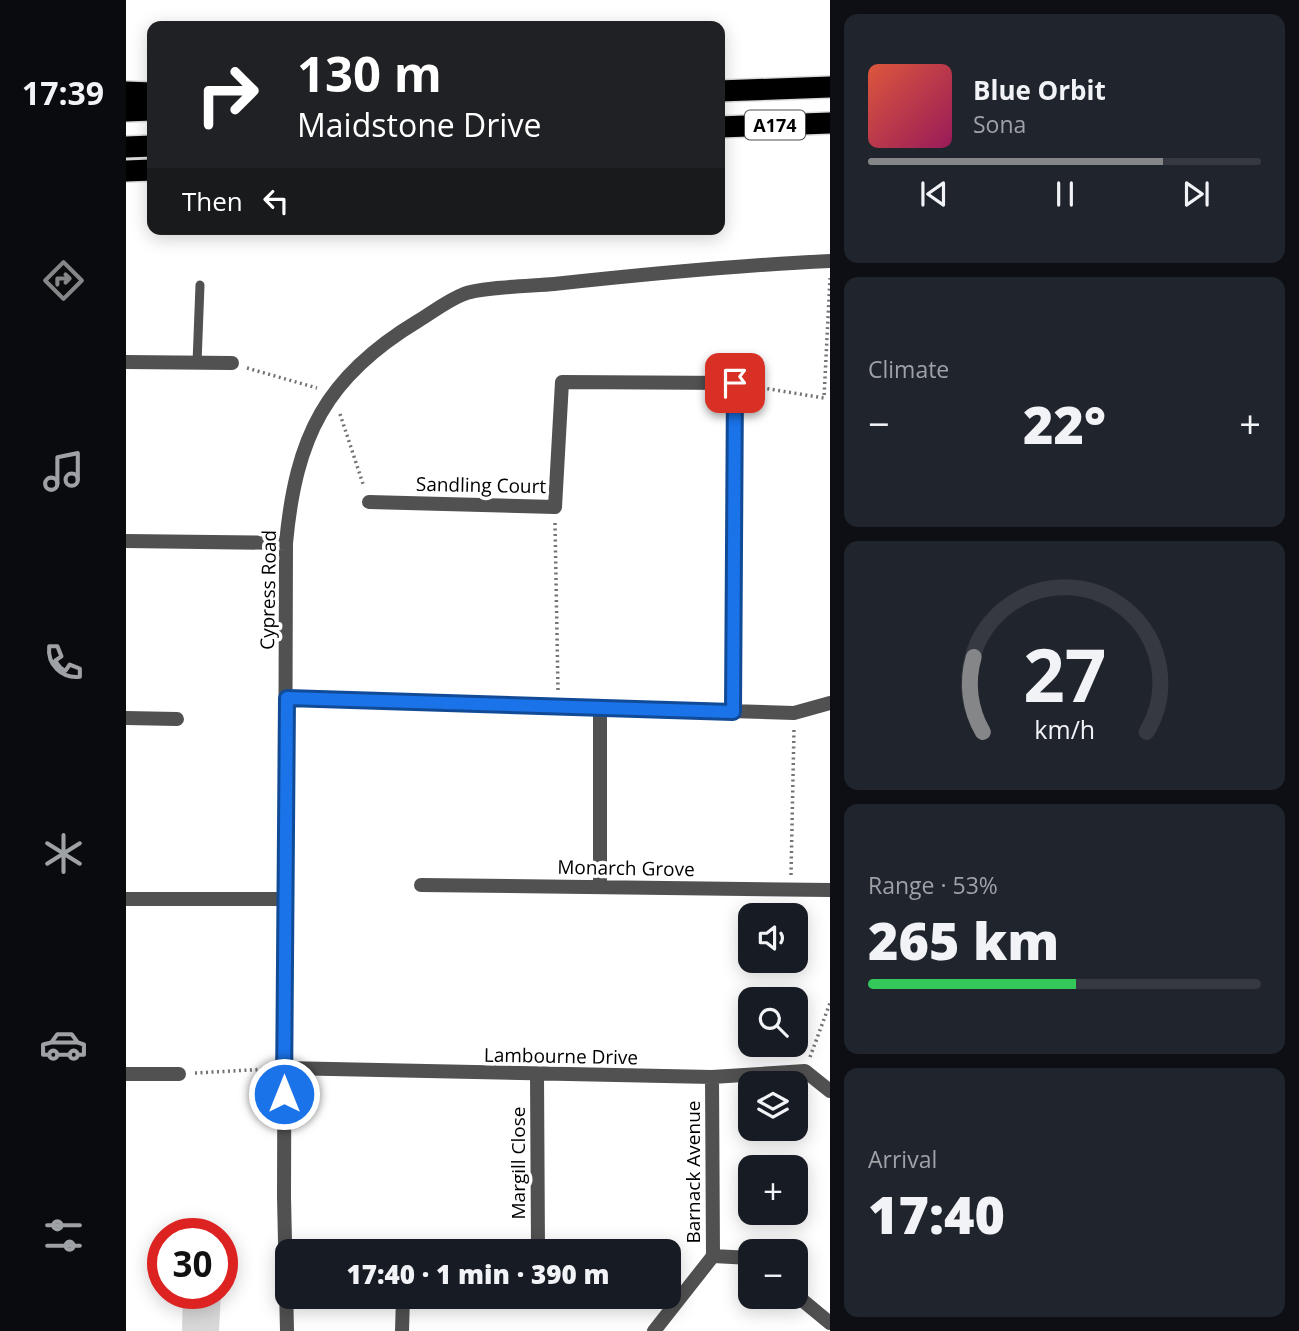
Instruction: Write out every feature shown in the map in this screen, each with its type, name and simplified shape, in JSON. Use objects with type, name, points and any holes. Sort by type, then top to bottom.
[{"type":"highway","name":"A174","points":[[725,91],[830,87]]},
{"type":"highway","points":[[126,92],[147,93]]},
{"type":"highway","points":[[126,111],[147,110]]},
{"type":"highway","name":"A174","points":[[725,127],[830,123]]},
{"type":"highway","points":[[126,147],[147,146]]},
{"type":"highway","points":[[126,171],[147,170]]},
{"type":"street","name":"Cypress Road","points":[[285,1239],[286,543],[293,488],[302,451],[316,419],[333,393],[385,341],[466,293],[724,266],[830,261]]},
{"type":"street","points":[[126,362],[232,363]]},
{"type":"street","name":"Sandling Court","points":[[369,502],[555,507],[562,382],[735,383]]},
{"type":"street","points":[[733,712],[735,383]]},
{"type":"street","points":[[126,541],[286,543]]},
{"type":"street","points":[[287,698],[794,713],[830,703]]},
{"type":"street","points":[[600,706],[600,887]]},
{"type":"street","points":[[126,718],[177,719]]},
{"type":"street","name":"Monarch Grove","points":[[421,885],[830,890]]},
{"type":"street","points":[[126,899],[286,899]]},
{"type":"street","name":"Lambourne Drive","points":[[284,1068],[537,1075],[738,1075]]},
{"type":"street","points":[[808,1073],[830,1091]]},
{"type":"street","points":[[126,1074],[179,1074]]},
{"type":"street","name":"Margill Close","points":[[537,1075],[538,1239]]},
{"type":"street","name":"Barnack Avenue","points":[[654,1331],[713,1256],[712,1077]]},
{"type":"street","points":[[713,1256],[738,1257]]},
{"type":"street","points":[[808,1305],[830,1323]]},
{"type":"street","name":"Cypress Road","points":[[286,1309],[287,1331]]},
{"type":"street","points":[[402,1331],[403,1309]]},
{"type":"lane","points":[[197,363],[201,285]]},
{"type":"path","points":[[735,383],[824,398],[830,272]]},
{"type":"path","points":[[555,507],[558,706]]},
{"type":"path","points":[[791,889],[794,713]]},
{"type":"path","points":[[805,1071],[830,1003]]},
{"type":"path","points":[[179,1074],[284,1068]]},
{"type":"shaded area","points":[[183,1309],[220,1309],[219,1331],[182,1331]]},
{"type":"route","points":[[284,1094],[287,698],[733,712],[735,383]]}]
